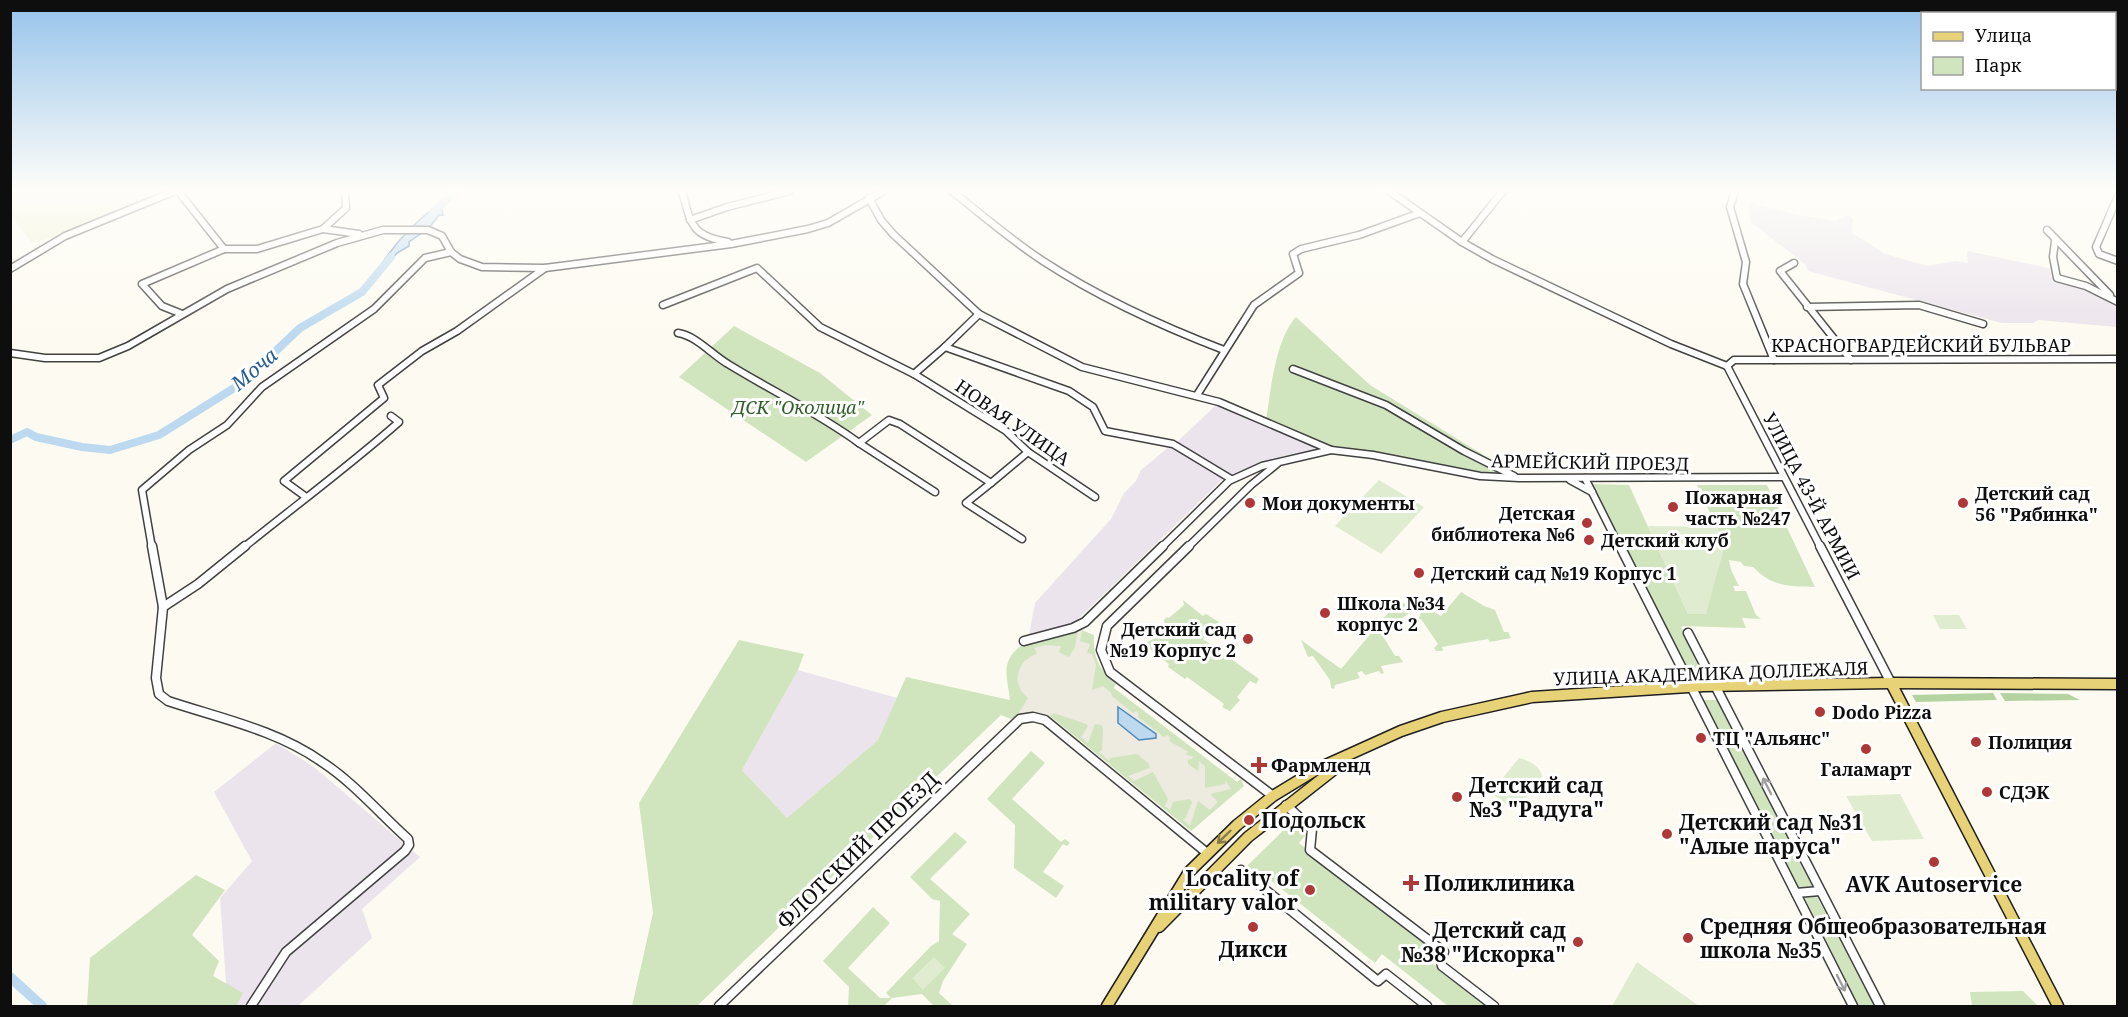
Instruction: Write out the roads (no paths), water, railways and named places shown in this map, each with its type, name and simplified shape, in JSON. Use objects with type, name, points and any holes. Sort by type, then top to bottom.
[{"type":"main road","name":"УЛИЦА АКАДЕМИКА ДОЛЛЕЖАЛЯ","points":[[1107,1006],[1189,872],[1237,825],[1298,779],[1401,731],[1442,717],[1497,703],[1571,694],[1691,687],[1891,683],[2118,684]]},
{"type":"main road","name":"УЛИЦА 43-Й АРМИИ","points":[[1891,683],[2058,1006]]},
{"type":"main road","points":[[1902,704],[1901,691],[1909,683]]},
{"type":"main road","name":"УЛИЦА АКАДЕМИКА ДОЛЛЕЖАЛЯ","points":[[1149,937],[1248,837],[1286,805],[1361,749]]},
{"type":"main road","points":[[1298,779],[1305,782],[1307,789]]},
{"type":"main road","points":[[1189,872],[1193,881],[1200,886]]},
{"type":"street","points":[[10,269],[61,238]]},
{"type":"street","points":[[215,238],[224,249]]},
{"type":"street","points":[[182,314],[162,306],[142,284],[224,249],[257,249],[292,238]]},
{"type":"street","points":[[10,353],[45,358],[99,358],[128,346],[227,289],[350,238]]},
{"type":"street","points":[[444,238],[452,252],[460,259],[482,267],[545,268],[731,244],[757,238]]},
{"type":"street","points":[[707,238],[731,244]]},
{"type":"street","points":[[898,238],[980,314],[1082,367],[1197,395],[1231,406],[1331,450]]},
{"type":"street","points":[[1012,238],[1057,269],[1175,332],[1224,350]]},
{"type":"street","points":[[1197,395],[1254,305],[1299,273],[1293,254],[1301,249],[1345,238]]},
{"type":"street","points":[[1457,238],[1524,275],[1671,344],[1727,366]]},
{"type":"street","points":[[1462,242],[1465,238]]},
{"type":"street","points":[[1739,238],[1746,262],[1743,284],[1774,360]]},
{"type":"street","points":[[2055,238],[2117,302]]},
{"type":"street","points":[[2100,238],[2096,247],[2098,254],[2118,261]]},
{"type":"street","points":[[2057,241],[2055,241],[2053,257],[2057,278],[2086,286],[2117,302]]},
{"type":"street","points":[[251,1006],[286,952],[405,851],[409,845],[408,839],[329,767],[307,752],[168,701],[159,694],[156,678],[163,608],[142,490],[189,450],[227,425],[262,387],[374,309],[425,258],[452,252]]},
{"type":"street","points":[[1794,263],[1780,271],[1851,360]]},
{"type":"street","points":[[306,497],[284,481],[384,398],[378,385],[422,351],[457,331],[545,268]]},
{"type":"street","name":"НОВАЯ УЛИЦА","points":[[663,305],[757,268],[820,327],[914,374],[1006,431],[1028,452],[1095,497]]},
{"type":"street","points":[[1807,307],[1919,305],[1983,324]]},
{"type":"street","points":[[914,374],[980,314]]},
{"type":"street","points":[[678,333],[692,337],[709,351],[814,411],[879,459],[890,463],[935,492]]},
{"type":"street","points":[[945,347],[1069,391],[1094,407],[1105,431],[1173,444],[1232,479]]},
{"type":"street","name":"КРАСНОГВАРДЕЙСКИЙ БУЛЬВАР","points":[[1727,366],[1734,360],[2118,359]]},
{"type":"street","name":"УЛИЦА 43-Й АРМИИ","points":[[1727,366],[1891,683]]},
{"type":"street","points":[[1293,369],[1386,405],[1464,452],[1519,478]]},
{"type":"street","points":[[163,608],[198,584],[306,497],[348,467],[399,422],[391,416]]},
{"type":"street","points":[[860,443],[889,420],[900,424],[991,483]]},
{"type":"street","name":"АРМЕЙСКИЙ ПРОЕЗД","points":[[1273,796],[1110,672],[1101,658],[1100,642],[1107,626],[1251,485],[1280,462],[1331,450],[1373,455],[1480,476],[1519,478],[1783,477]]},
{"type":"street","points":[[1022,539],[966,503],[1028,452]]},
{"type":"street","points":[[1024,641],[1073,628],[1084,622],[1192,515],[1232,479],[1262,466],[1280,462]]},
{"type":"street","points":[[1567,478],[1592,492]]},
{"type":"street","points":[[1585,478],[1853,1006]]},
{"type":"street","points":[[1688,633],[1880,1006]]},
{"type":"street","name":"ФЛОТСКИЙ ПРОЕЗД","points":[[719,1006],[1020,719],[1033,717],[1045,720],[1208,853]]},
{"type":"street","points":[[1286,805],[1312,829],[1310,850],[1444,952],[1440,958],[1442,966],[1494,1006]]},
{"type":"street","points":[[1241,870],[1378,981],[1386,974],[1427,1006]]},
{"type":"street","points":[[1796,893],[1820,891]]},
{"type":"water","points":[[401,238],[414,238],[409,242],[409,246],[397,253],[386,266],[381,265]]},
{"type":"water","points":[[1118,707],[1156,734],[1156,738],[1139,740],[1118,723]]},
{"type":"waterway","name":"Моча","points":[[10,440],[27,432],[36,437],[82,447],[110,450],[159,435],[242,383],[300,328],[362,292],[391,257]]},
{"type":"waterway","name":"Моча","points":[[10,977],[42,1006]]},
{"type":"place","name":"Мои документы","points":[[1250,503]]},
{"type":"place","name":"Детский сад 56 \"Рябинка\"","points":[[1963,503]]},
{"type":"place","name":"Пожарная часть №247","points":[[1673,507]]},
{"type":"place","name":"Детская библиотека №6","points":[[1587,523]]},
{"type":"place","name":"Детский клуб","points":[[1589,540]]},
{"type":"place","name":"Детский сад №19 Корпус 1","points":[[1419,573]]},
{"type":"place","name":"Школа №34 корпус 2","points":[[1325,613]]},
{"type":"place","name":"Детский сад №19 Корпус 2","points":[[1248,639]]},
{"type":"place","name":"Dodo Pizza","points":[[1820,712]]},
{"type":"place","name":"ТЦ \"Альянс\"","points":[[1701,738]]},
{"type":"place","name":"Полиция","points":[[1976,742]]},
{"type":"place","name":"Галамарт","points":[[1866,749]]},
{"type":"place","name":"Фармленд","points":[[1259,765]]},
{"type":"place","name":"СДЭК","points":[[1987,792]]},
{"type":"place","name":"Детский сад №3 \"Радуга\"","points":[[1457,797]]},
{"type":"place","name":"Подольск","points":[[1249,820]]},
{"type":"place","name":"Детский сад №31 \"Алые паруса\"","points":[[1667,834]]},
{"type":"place","name":"AVK Autoservice","points":[[1934,862]]},
{"type":"place","name":"Поликлиника","points":[[1411,883]]},
{"type":"place","name":"Locality of military valor","points":[[1310,890]]},
{"type":"place","name":"Дикси","points":[[1253,927]]},
{"type":"place","name":"Средняя Общеобразовательная школа №35","points":[[1688,938]]},
{"type":"place","name":"Детский сад №38 \"Искорка\"","points":[[1578,942]]},
{"type":"park label","name":"ДСК \"Околица\"","points":[[798,407]]}]
